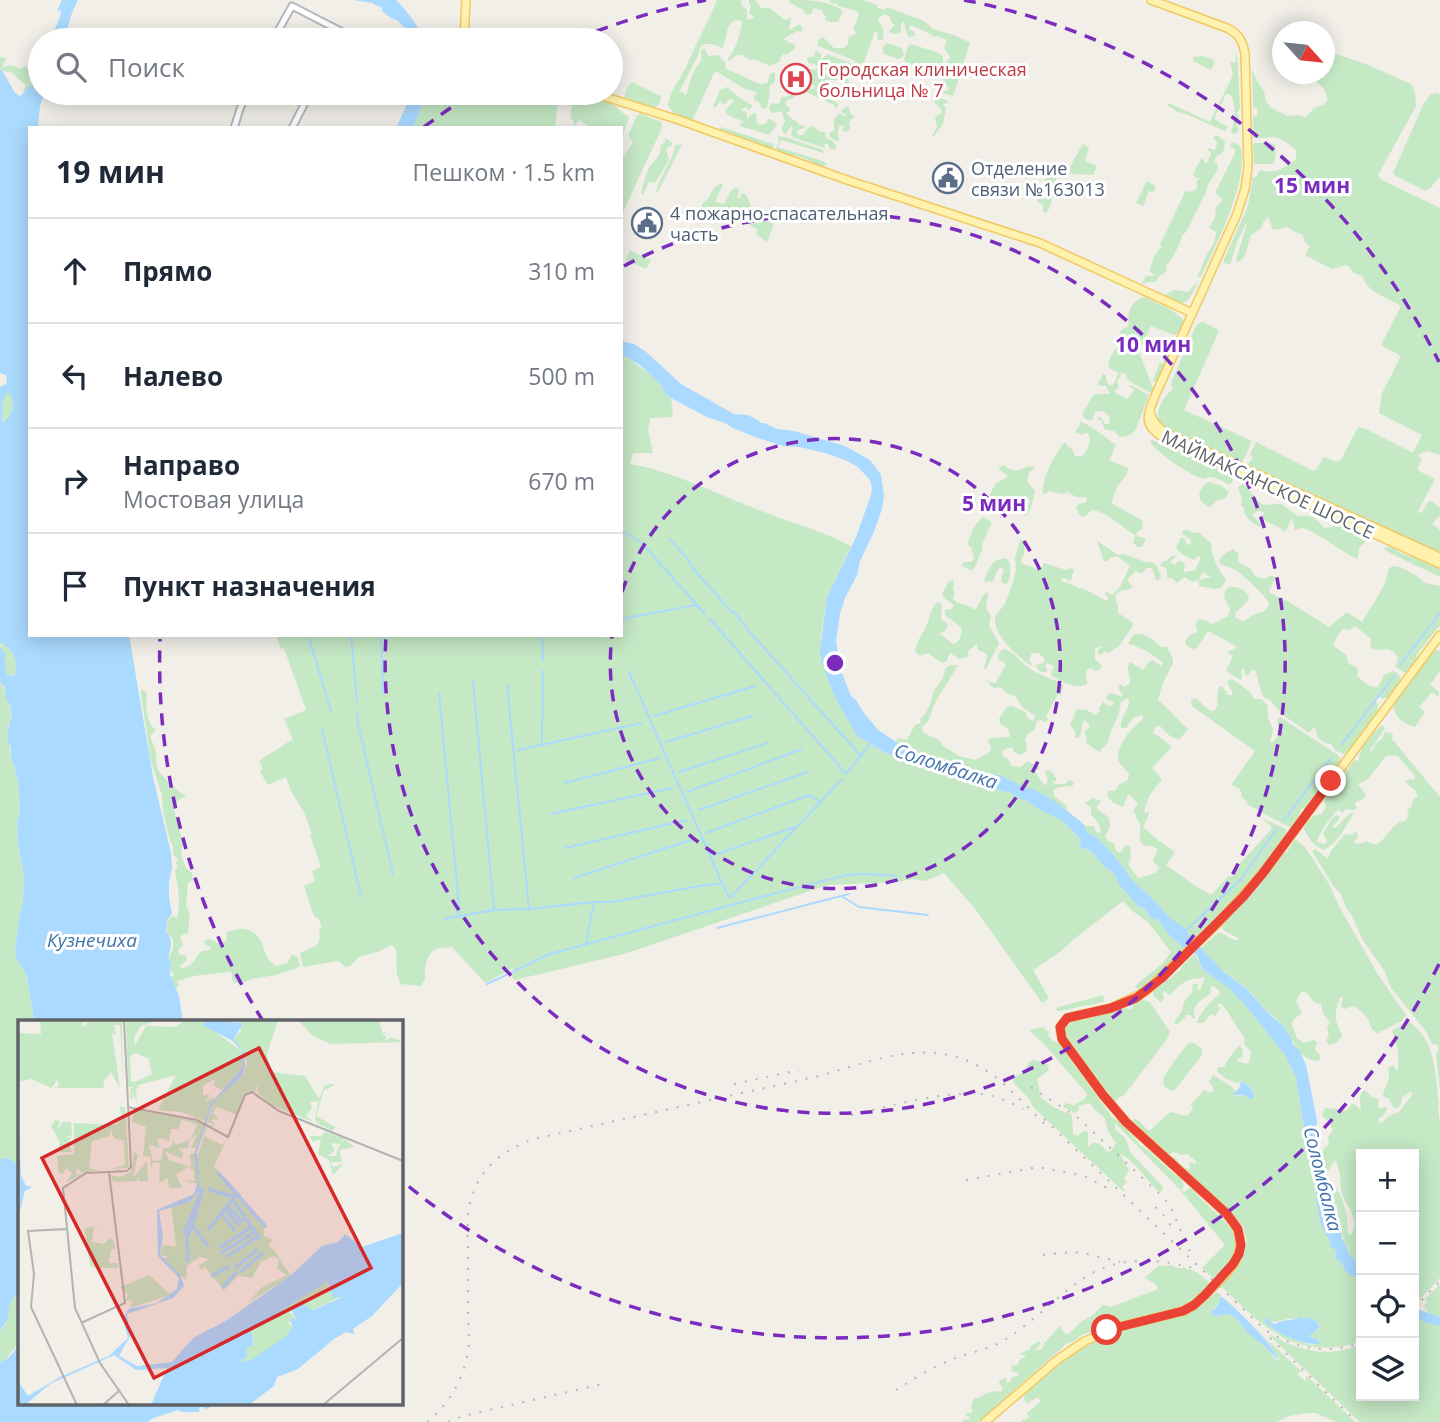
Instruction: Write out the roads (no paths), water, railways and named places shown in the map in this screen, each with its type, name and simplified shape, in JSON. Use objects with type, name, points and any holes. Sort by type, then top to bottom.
[{"type":"main road","points":[[465,28],[466,0]]},
{"type":"main road","points":[[1150,408],[1237,214],[1245,189],[1248,141],[1245,53],[1242,41],[1233,31],[1151,0]]},
{"type":"main road","points":[[623,102],[1040,243],[1192,313]]},
{"type":"main road","name":"МАЙМАКСАНСКОЕ ШОССЕ","points":[[1150,408],[1153,421],[1166,433],[1440,557]]},
{"type":"main road","name":"МАЙМАКСАНСКОЕ ШОССЕ","points":[[1150,408],[1148,422],[1155,432],[1164,438],[1440,564]]},
{"type":"main road","points":[[985,1422],[1078,1345],[1107,1330],[1183,1311],[1205,1295],[1233,1264],[1240,1250],[1240,1235],[1234,1223],[1126,1122],[1062,1039],[1060,1030],[1067,1018],[1111,1008],[1145,992],[1243,897],[1440,635]]},
{"type":"street","points":[[280,28],[292,6],[330,28]]},
{"type":"street","points":[[235,126],[242,105]]},
{"type":"street","points":[[293,126],[304,105]]},
{"type":"water","points":[[62,0],[78,0],[68,28],[56,28],[61,10],[57,11]]},
{"type":"water","points":[[354,0],[396,0],[418,28],[405,28],[372,3]]},
{"type":"water","name":"Кузнечиха","points":[[0,70],[15,93],[20,96],[28,88],[28,105],[40,105],[38,126],[28,126],[28,637],[129,637],[153,777],[171,853],[169,898],[172,914],[167,920],[166,931],[171,941],[168,959],[171,961],[170,975],[179,996],[183,1020],[34,1020],[27,976],[15,952],[23,902],[24,875],[18,845],[18,780],[8,741],[12,716],[5,688],[0,681],[0,647],[5,653],[8,675],[15,675],[16,665],[10,650],[0,644],[0,387],[7,383],[6,375],[0,373]],"holes":[[[8,392],[13,408],[3,422],[3,401]]]},
{"type":"water","points":[[406,105],[422,105],[414,126],[397,126]]},
{"type":"water","name":"Соломбалка","points":[[623,341],[645,351],[681,384],[734,414],[748,415],[777,429],[794,431],[845,446],[870,460],[881,475],[884,495],[882,509],[860,561],[857,575],[845,598],[836,641],[840,668],[851,696],[878,730],[916,755],[957,762],[990,775],[999,775],[1053,800],[1080,821],[1087,832],[1112,853],[1134,882],[1169,917],[1187,930],[1191,942],[1247,989],[1282,1025],[1306,1065],[1317,1121],[1320,1163],[1327,1172],[1342,1238],[1356,1262],[1356,1278],[1346,1272],[1341,1262],[1336,1259],[1335,1249],[1331,1248],[1320,1223],[1296,1078],[1285,1055],[1231,990],[1202,969],[1197,955],[1188,948],[1184,951],[1159,921],[1151,919],[1145,909],[1138,906],[1120,886],[1114,874],[1091,851],[1078,846],[1080,839],[1063,821],[1011,793],[991,788],[969,777],[949,770],[907,763],[858,736],[853,729],[834,695],[820,651],[827,597],[856,537],[871,495],[870,480],[858,467],[845,460],[800,447],[783,446],[709,418],[671,398],[640,365],[623,356]]},
{"type":"water","points":[[1241,1081],[1250,1087],[1254,1098],[1250,1100],[1233,1094]]},
{"type":"water","points":[[9,1158],[18,1165],[18,1292],[10,1303],[7,1321],[0,1331],[0,1159]]},
{"type":"water","points":[[1221,1296],[1262,1336],[1279,1361],[1247,1332],[1234,1316],[1226,1314],[1215,1317],[1211,1312],[1218,1305]]},
{"type":"water","points":[[1419,1310],[1440,1317],[1440,1326],[1419,1319]]},
{"type":"water","points":[[1267,1317],[1275,1324],[1309,1317],[1320,1327],[1309,1336],[1320,1343],[1297,1341],[1276,1331],[1265,1322]]},
{"type":"water","points":[[18,1345],[18,1404],[215,1404],[205,1409],[200,1407],[199,1412],[178,1410],[147,1422],[0,1422],[0,1362]]},
{"type":"waterway","points":[[623,531],[642,543],[705,614]]},
{"type":"waterway","points":[[670,540],[861,756]]},
{"type":"waterway","points":[[623,619],[696,605]]},
{"type":"waterway","points":[[1400,665],[1440,613]]},
{"type":"waterway","points":[[709,618],[846,774],[871,743]]},
{"type":"waterway","points":[[309,637],[331,711]]},
{"type":"waterway","points":[[351,637],[357,701]]},
{"type":"waterway","points":[[381,637],[383,693]]},
{"type":"waterway","points":[[542,637],[543,661]]},
{"type":"waterway","points":[[542,742],[543,671]]},
{"type":"waterway","points":[[629,672],[730,898],[842,779]]},
{"type":"waterway","points":[[1342,744],[1394,676]]},
{"type":"waterway","points":[[473,681],[494,910]]},
{"type":"waterway","points":[[507,685],[529,909]]},
{"type":"waterway","points":[[654,716],[755,686]]},
{"type":"waterway","points":[[439,694],[460,916]]},
{"type":"waterway","points":[[357,712],[393,874]]},
{"type":"waterway","points":[[666,742],[752,716]]},
{"type":"waterway","points":[[518,750],[642,723]]},
{"type":"waterway","points":[[322,729],[361,896]]},
{"type":"waterway","points":[[679,772],[767,743]]},
{"type":"waterway","points":[[687,792],[802,749]]},
{"type":"waterway","points":[[565,783],[660,758]]},
{"type":"waterway","points":[[1284,820],[1331,758]]},
{"type":"waterway","points":[[699,810],[808,772]]},
{"type":"waterway","points":[[551,814],[672,788]]},
{"type":"waterway","points":[[706,833],[809,795],[819,801]]},
{"type":"waterway","points":[[565,848],[687,820]]},
{"type":"waterway","points":[[717,854],[795,829]]},
{"type":"waterway","points":[[1187,930],[1241,879],[1276,830]]},
{"type":"waterway","points":[[574,878],[694,839]]},
{"type":"waterway","points":[[487,984],[550,954],[761,897],[847,875],[895,876]]},
{"type":"waterway","points":[[444,919],[494,910],[612,902],[720,884]]},
{"type":"waterway","points":[[717,928],[849,894]]},
{"type":"waterway","points":[[843,897],[859,907],[928,915]]},
{"type":"waterway","points":[[586,944],[594,902]]},
{"type":"railway","points":[[427,1422],[450,1397],[461,1377],[467,1356],[470,1202],[481,1177],[489,1167],[509,1150],[521,1144],[910,1053],[954,1056],[976,1065],[1005,1085],[1049,1128]]},
{"type":"railway","points":[[734,1084],[799,1070]]},
{"type":"railway","points":[[1031,1087],[1078,1118],[1163,1197],[1170,1206],[1190,1252]]},
{"type":"railway","points":[[851,1115],[916,1100],[966,1094],[993,1096],[1023,1109]]},
{"type":"railway","points":[[1044,1119],[1264,1329],[1288,1342],[1311,1348],[1356,1344]]},
{"type":"railway","points":[[966,1180],[1038,1167],[1084,1176],[1111,1190]]},
{"type":"railway","points":[[1155,1207],[1173,1229]]},
{"type":"railway","points":[[1043,1255],[1083,1253],[1120,1262]]},
{"type":"railway","points":[[896,1390],[942,1364],[1003,1341],[1067,1291],[1101,1269],[1129,1262],[1158,1261],[1199,1270]]},
{"type":"railway","points":[[1419,1303],[1440,1281]]},
{"type":"railway","points":[[1270,1338],[1357,1422]]},
{"type":"railway","points":[[448,1422],[463,1416],[607,1383]]},
{"type":"place","name":"Городская клиническая больница № 7","points":[[796,79]]},
{"type":"place","name":"Отделение связи №163013","points":[[948,178]]},
{"type":"place","name":"4 пожарно-спасательная часть","points":[[647,223]]}]
